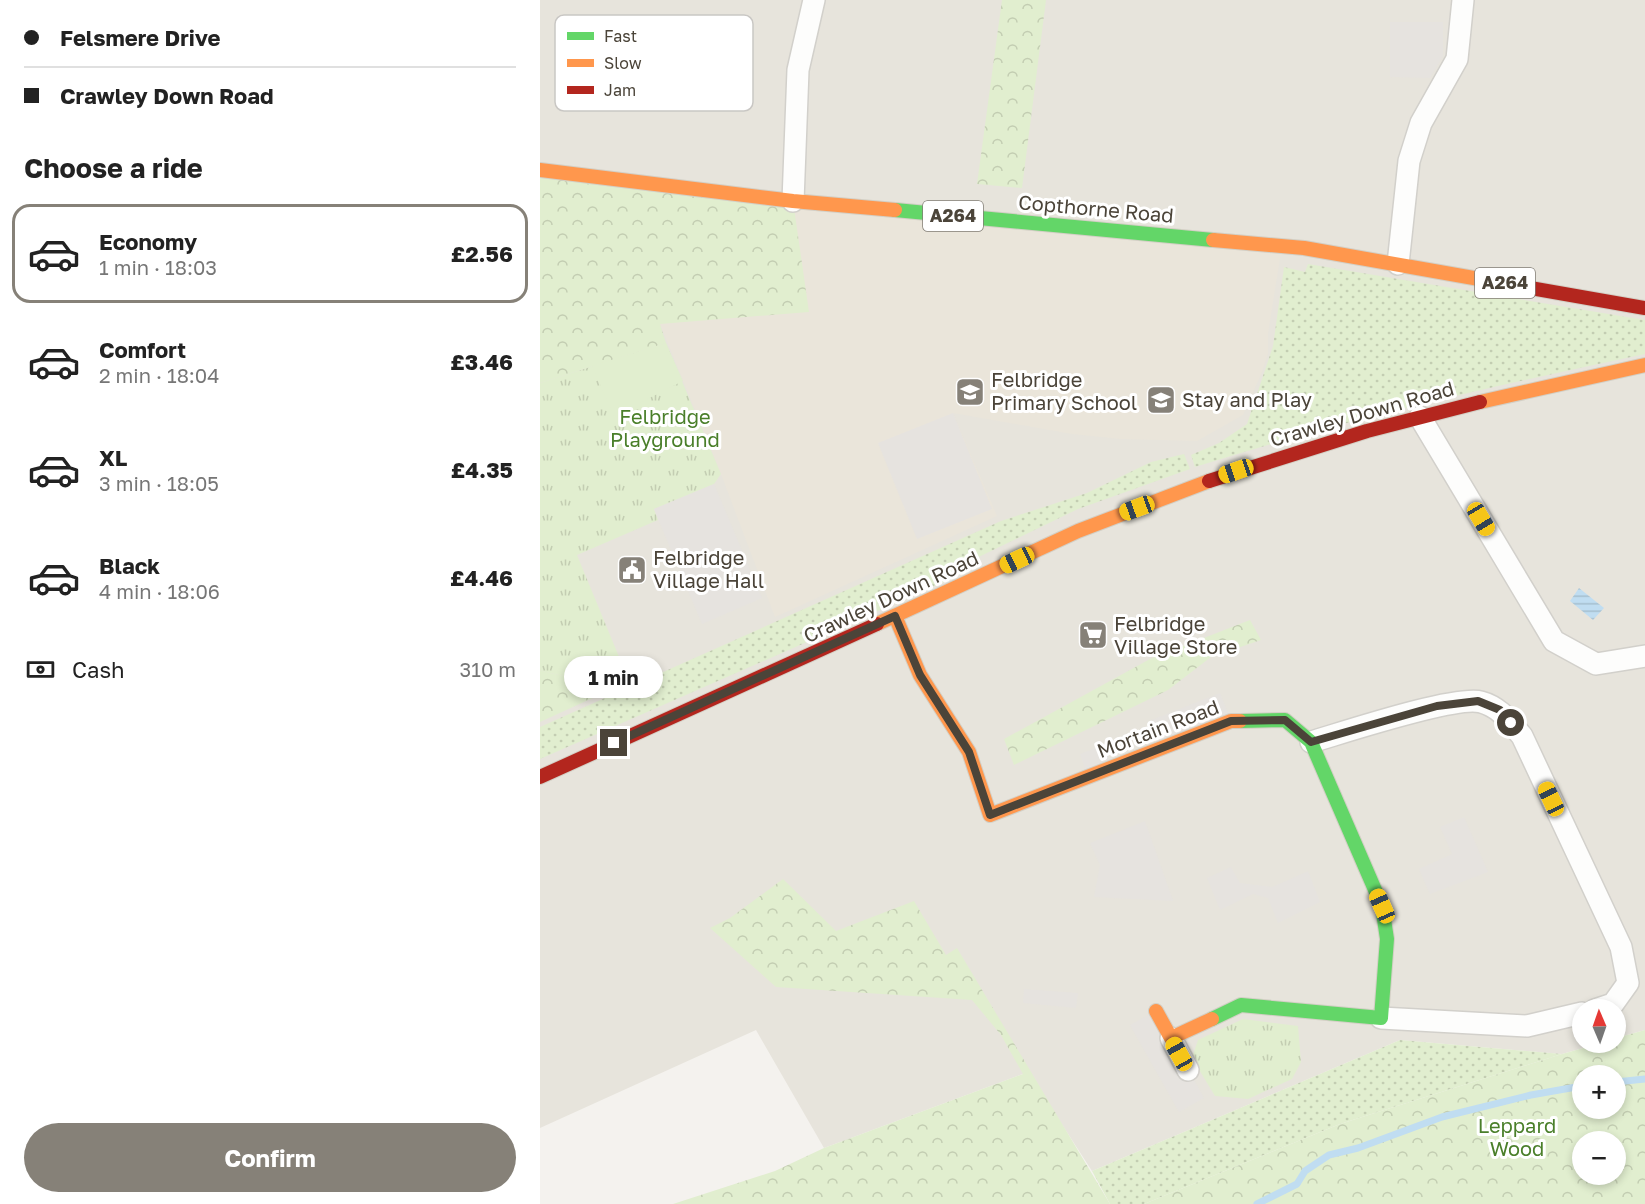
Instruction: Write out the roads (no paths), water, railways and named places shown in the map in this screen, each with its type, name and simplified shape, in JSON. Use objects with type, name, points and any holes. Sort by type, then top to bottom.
[{"type":"main road","name":"Copthorne Road","points":[[540,170],[793,201],[1304,248],[1645,308]]},
{"type":"main road","name":"Crawley Down Road","points":[[540,777],[1106,519],[1256,464],[1420,417],[1512,393],[1645,365]]},
{"type":"main road","name":"Mortain Road","points":[[895,616],[920,675],[969,752],[990,815],[1231,721],[1285,720],[1311,742],[1382,906],[1387,939],[1381,1018]]},
{"type":"main road","points":[[1156,1011],[1171,1038],[1241,1005],[1381,1018]]},
{"type":"street","points":[[793,201],[798,70],[814,0]]},
{"type":"street","points":[[1398,264],[1409,161],[1421,123],[1457,59],[1463,0]]},
{"type":"street","points":[[1420,417],[1554,641],[1596,664],[1645,656]]},
{"type":"street","points":[[1311,742],[1437,706],[1478,701],[1500,710],[1522,736],[1621,947],[1628,983],[1617,999]]},
{"type":"street","points":[[1381,1018],[1527,1026],[1572,1015]]},
{"type":"street","points":[[1171,1038],[1188,1070]]},
{"type":"water","points":[[1579,588],[1604,608],[1593,620],[1570,601]]},
{"type":"waterway","points":[[1626,1081],[1645,1079]]},
{"type":"waterway","points":[[1257,1204],[1297,1184],[1305,1171],[1329,1155],[1358,1148],[1442,1117],[1531,1095],[1572,1088]]},
{"type":"place","name":"Felbridge Primary School","points":[[970,392]]},
{"type":"place","name":"Stay and Play","points":[[1161,400]]},
{"type":"place","name":"Felbridge Village Hall","points":[[632,570]]},
{"type":"place","name":"Felbridge Village Store","points":[[1093,635]]},
{"type":"park label","name":"Felbridge Playground","points":[[665,428]]},
{"type":"park label","name":"Leppard Wood","points":[[1517,1138]]}]
